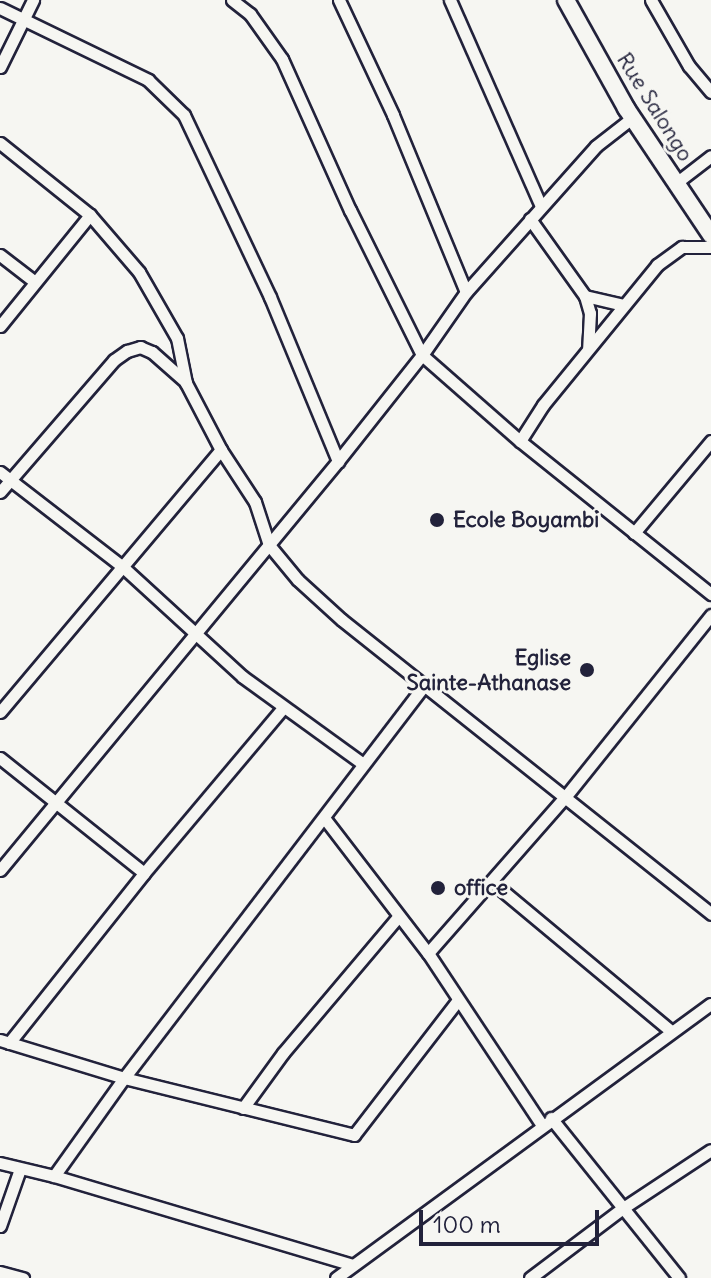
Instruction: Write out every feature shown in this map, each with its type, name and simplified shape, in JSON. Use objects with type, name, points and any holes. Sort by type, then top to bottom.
[{"type":"street","points":[[0,67],[33,0]]},
{"type":"street","points":[[232,0],[250,14],[282,59],[350,210],[422,355],[520,441],[711,594]]},
{"type":"street","points":[[339,0],[393,115],[466,292]]},
{"type":"street","points":[[450,0],[541,206]]},
{"type":"street","name":"Rue Salongo","points":[[566,0],[632,118],[711,235]]},
{"type":"street","points":[[651,0],[689,66],[711,92]]},
{"type":"street","points":[[0,8],[148,80],[184,115],[270,297],[338,461]]},
{"type":"street","points":[[0,870],[338,461],[422,355],[466,292],[596,146],[632,118]]},
{"type":"street","points":[[0,143],[90,215],[126,254],[160,303],[177,338],[186,383],[221,450],[255,502],[269,545],[298,580],[342,620],[711,914]]},
{"type":"street","points":[[676,183],[711,156]]},
{"type":"street","points":[[0,326],[90,215]]},
{"type":"street","points":[[530,219],[585,296],[590,313],[588,348]]},
{"type":"street","points":[[520,441],[543,405],[657,265],[691,244],[711,247]]},
{"type":"street","points":[[0,255],[35,282]]},
{"type":"street","points":[[585,296],[623,305]]},
{"type":"street","points":[[0,492],[5,476],[114,360],[127,351],[140,347],[152,352],[186,383]]},
{"type":"street","points":[[634,533],[711,441]]},
{"type":"street","points":[[0,712],[221,450]]},
{"type":"street","points":[[5,476],[124,568],[195,635],[283,708],[363,764]]},
{"type":"street","points":[[428,953],[566,796],[711,615]]},
{"type":"street","points":[[54,1176],[124,1078],[325,819],[424,685]]},
{"type":"street","points":[[283,708],[5,1042],[124,1078],[354,1135],[458,1000]]},
{"type":"street","points":[[0,758],[144,873]]},
{"type":"street","points":[[325,819],[397,918],[428,953],[458,1000],[547,1122],[623,1208],[679,1278]]},
{"type":"street","points":[[492,882],[672,1032]]},
{"type":"street","points":[[243,1108],[291,1043],[397,918]]},
{"type":"street","points":[[336,1278],[711,1004]]},
{"type":"street","points":[[530,1278],[623,1208],[711,1150]]},
{"type":"street","points":[[0,1163],[54,1176],[352,1265]]},
{"type":"street","points":[[0,1226],[20,1169]]},
{"type":"street","points":[[0,1272],[23,1278]]},
{"type":"place","name":"Ecole Boyambi","points":[[437,520]]},
{"type":"place","name":"Eglise Sainte-Athanase","points":[[587,670]]},
{"type":"place","name":"office","points":[[438,888]]}]
